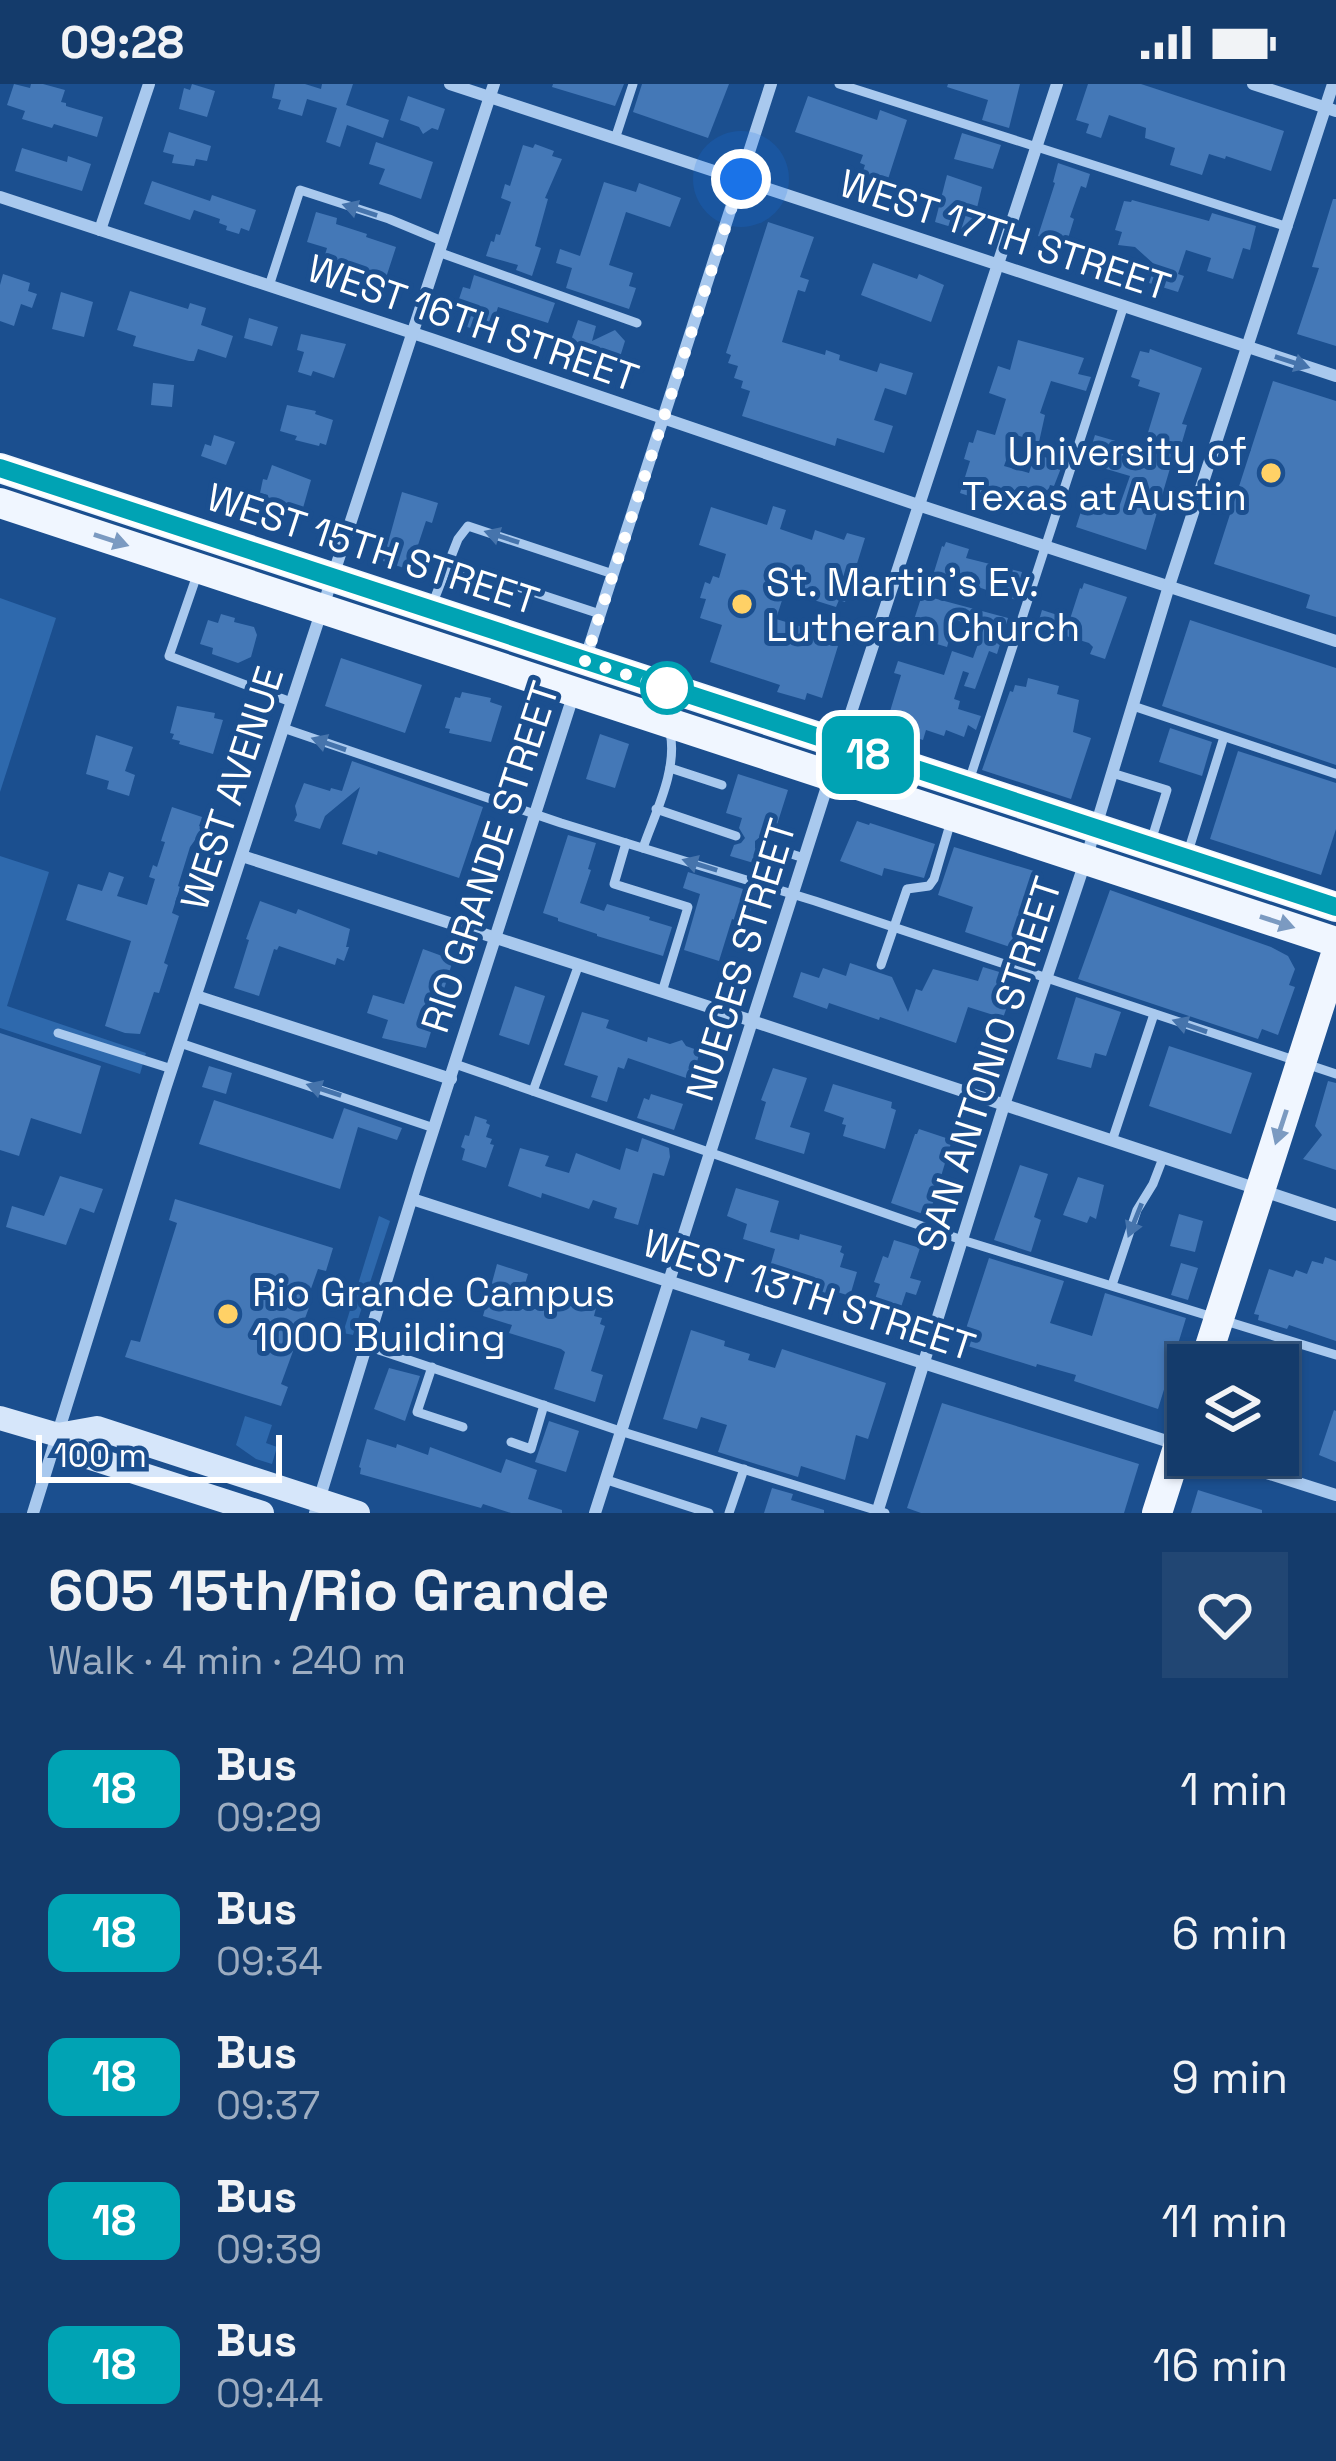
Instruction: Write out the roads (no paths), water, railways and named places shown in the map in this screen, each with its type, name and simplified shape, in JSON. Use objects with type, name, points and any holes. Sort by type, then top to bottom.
[{"type":"main road","name":"WEST 15TH STREET","points":[[0,468],[967,787],[1091,844],[1336,942]]},
{"type":"main road","name":"WEST 15TH STREET","points":[[0,503],[952,815],[1091,844],[1149,848],[1336,907]]},
{"type":"main road","points":[[1211,1344],[1333,974]]},
{"type":"main road","points":[[0,1418],[58,1435],[88,1457],[262,1513]]},
{"type":"main road","points":[[58,1435],[98,1428],[317,1506],[358,1513]]},
{"type":"main road","points":[[1157,1513],[1170,1476]]},
{"type":"street","points":[[100,230],[149,84]]},
{"type":"street","name":"WEST 17TH STREET","points":[[450,84],[492,91],[615,139],[1336,376]]},
{"type":"street","name":"RIO GRANDE STREET","points":[[317,1506],[771,84]]},
{"type":"street","name":"NUECES STREET","points":[[596,1513],[1057,84]]},
{"type":"street","points":[[1252,84],[1330,110]]},
{"type":"street","name":"SAN ANTONIO STREET","points":[[880,1512],[1169,586],[1330,110],[1333,84]]},
{"type":"street","name":"WEST AVENUE","points":[[33,1513],[180,1043],[492,91]]},
{"type":"street","name":"WEST 16TH STREET","points":[[0,197],[1336,641]]},
{"type":"street","points":[[242,856],[1336,1215]]},
{"type":"street","points":[[196,996],[451,1079]]},
{"type":"street","name":"WEST 13TH STREET","points":[[412,1199],[925,1364],[1167,1431]]},
{"type":"street","points":[[1281,1476],[1336,1495]]},
{"type":"lane","points":[[615,139],[633,84]]},
{"type":"lane","points":[[839,84],[1288,227]]},
{"type":"lane","points":[[269,286],[300,190],[420,232],[440,247],[637,323]]},
{"type":"lane","points":[[967,787],[1124,305]]},
{"type":"lane","points":[[430,610],[458,539],[468,526],[614,574]]},
{"type":"lane","points":[[448,564],[600,614]]},
{"type":"lane","points":[[199,568],[169,656],[291,702]]},
{"type":"lane","points":[[1133,706],[1336,774]]},
{"type":"lane","points":[[643,848],[670,768],[673,750],[667,722]]},
{"type":"lane","points":[[283,728],[1336,1074]]},
{"type":"lane","points":[[1186,859],[1224,737]]},
{"type":"lane","points":[[670,768],[722,785]]},
{"type":"lane","points":[[1112,773],[1168,790],[1149,848]]},
{"type":"lane","points":[[656,809],[736,836]]},
{"type":"lane","points":[[881,965],[907,890],[929,886],[934,879],[952,815]]},
{"type":"lane","points":[[626,843],[614,884],[688,907],[662,992]]},
{"type":"lane","points":[[763,845],[804,858]]},
{"type":"lane","points":[[533,1091],[579,964]]},
{"type":"lane","points":[[1112,1141],[1154,1013]]},
{"type":"lane","points":[[58,1033],[172,1069]]},
{"type":"lane","points":[[180,1043],[434,1128]]},
{"type":"lane","points":[[455,1064],[962,1240],[1336,1355]]},
{"type":"lane","points":[[1112,1285],[1137,1210],[1163,1158]]},
{"type":"lane","points":[[368,1346],[880,1512]]},
{"type":"lane","points":[[432,1367],[417,1412],[463,1427]]},
{"type":"lane","points":[[511,1442],[530,1449],[544,1405]]},
{"type":"lane","points":[[729,1513],[744,1469]]},
{"type":"lane","points":[[1288,1480],[1290,1476]]},
{"type":"lane","points":[[607,1480],[709,1513]]},
{"type":"place","name":"University of Texas at Austin","points":[[1271,473]]},
{"type":"place","name":"St. Martin's Ev. Lutheran Church","points":[[742,604]]},
{"type":"place","name":"Rio Grande Campus 1000 Building","points":[[228,1314]]}]
